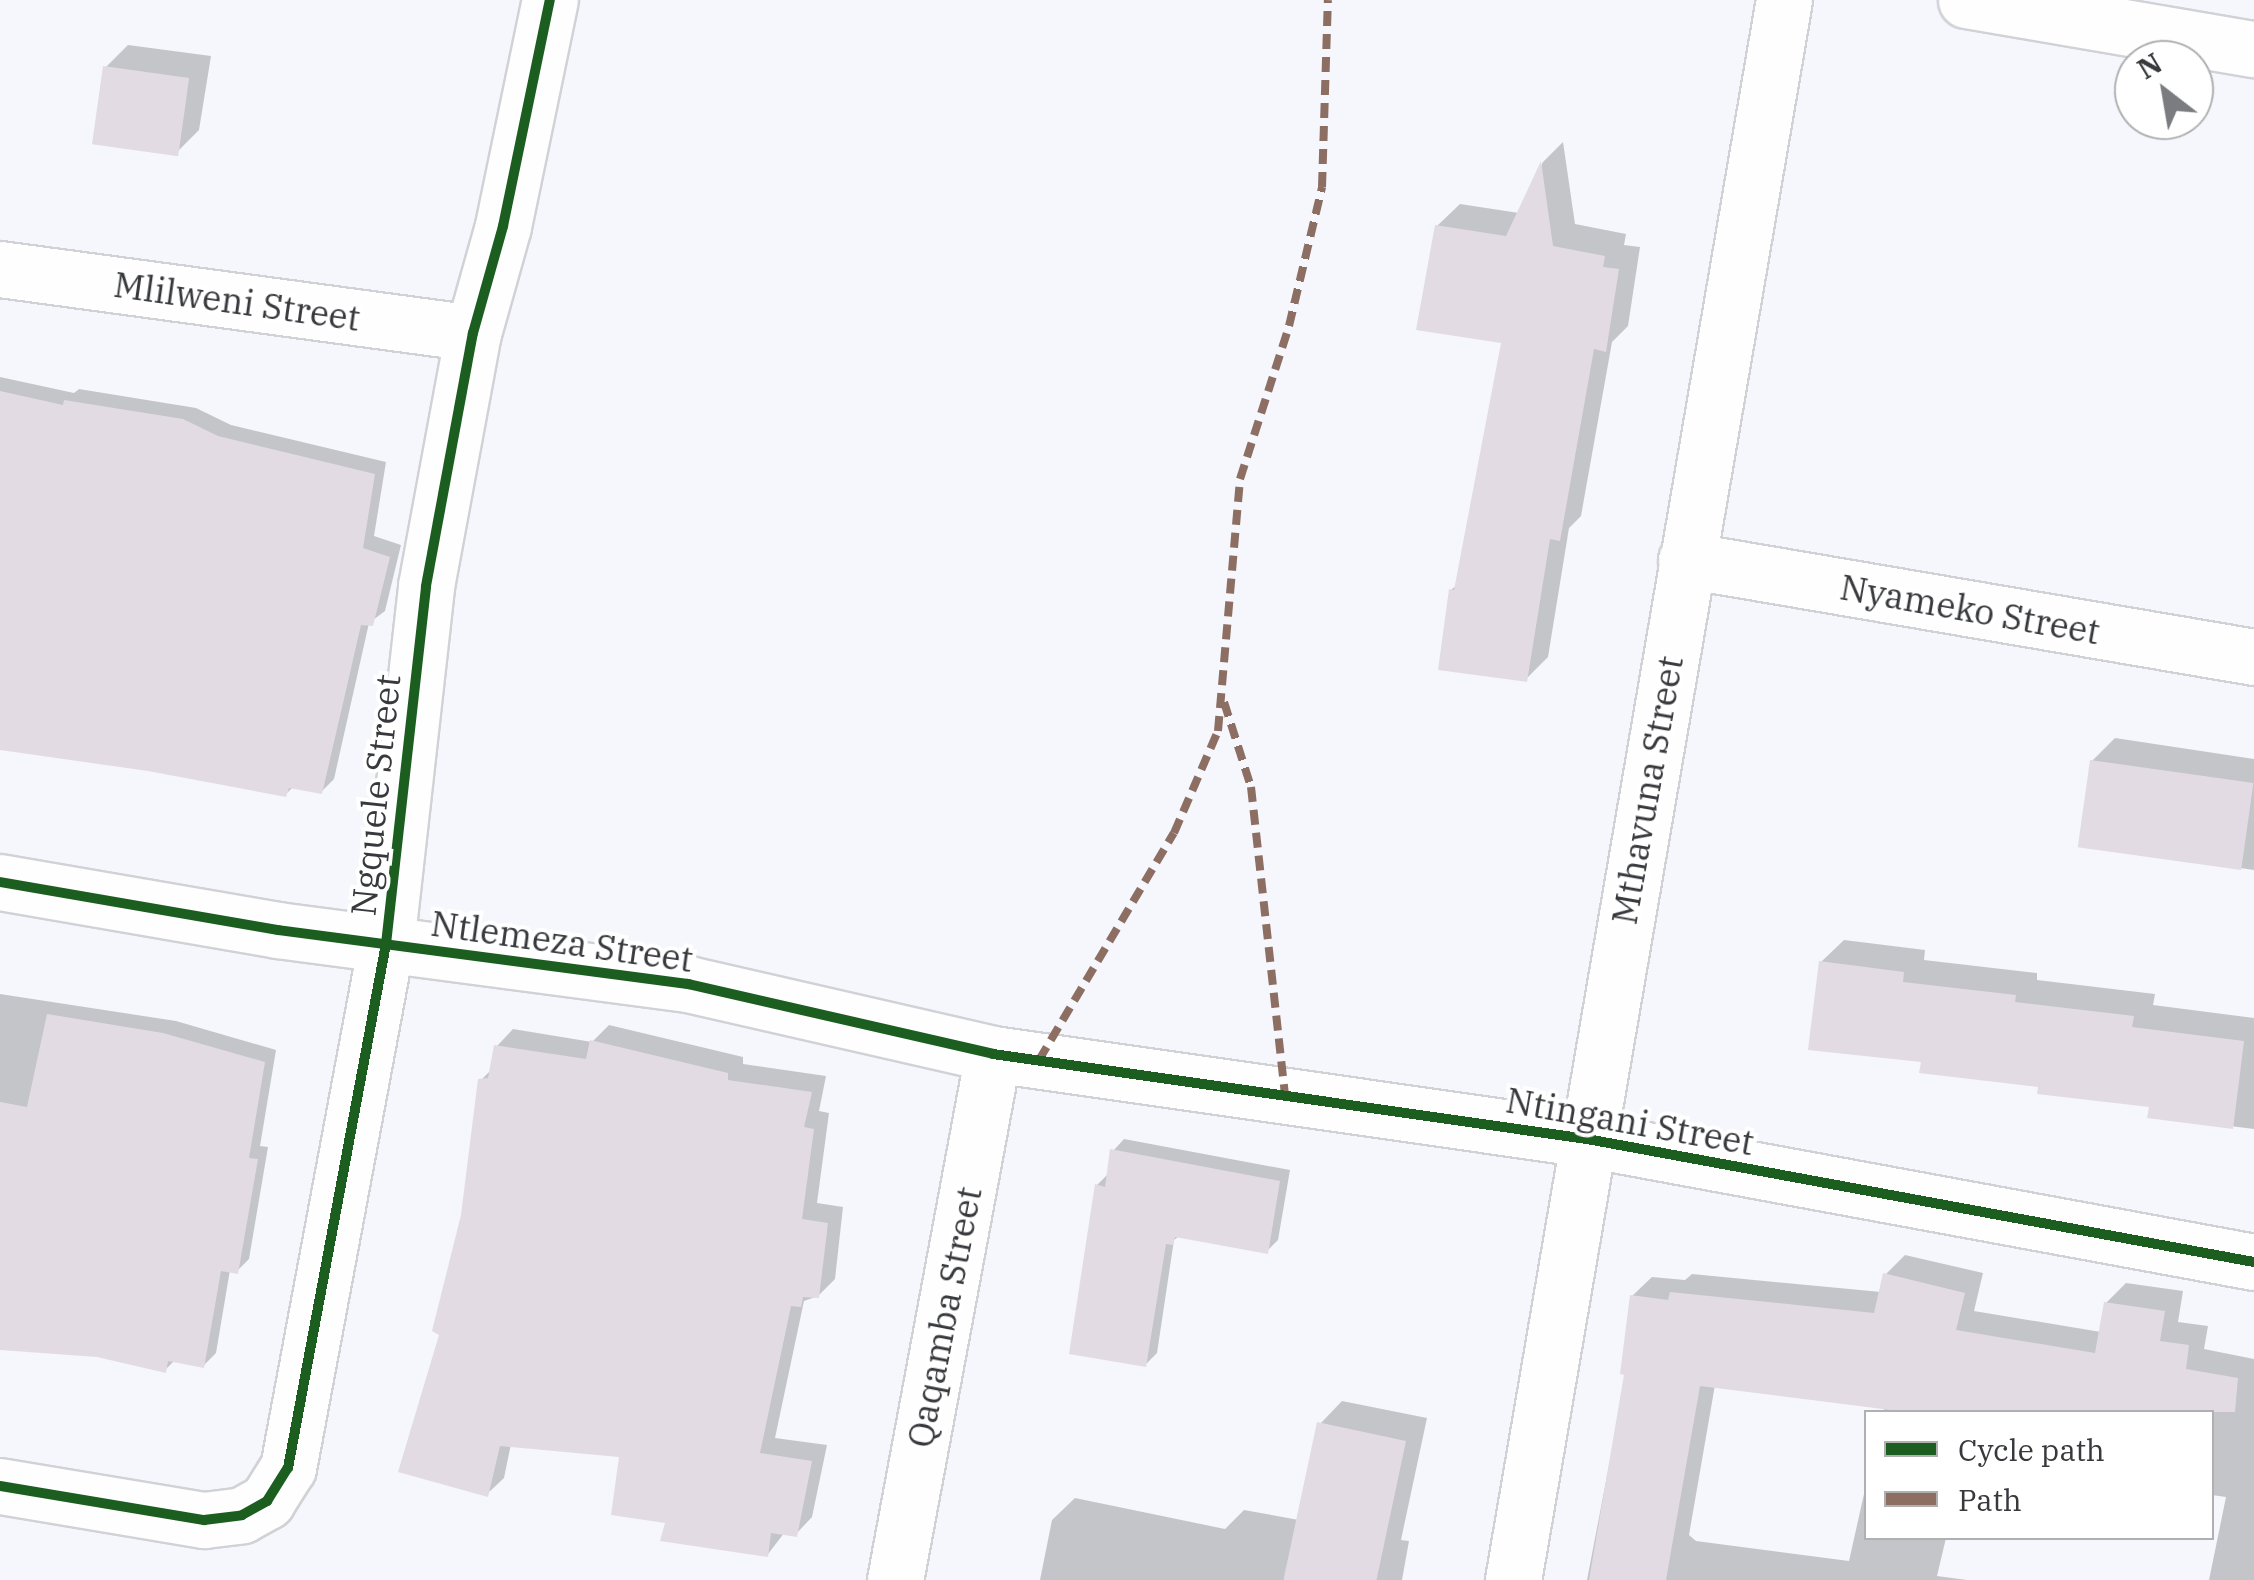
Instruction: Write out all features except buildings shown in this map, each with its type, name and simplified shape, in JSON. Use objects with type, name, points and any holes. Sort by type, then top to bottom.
[{"type":"street","name":"Ngquele Street","points":[[0,1486],[204,1520],[242,1514],[267,1501],[288,1468],[386,944],[426,586],[473,332],[503,226],[550,0]]},
{"type":"street","name":"Mthavuna Street","points":[[1513,1580],[1784,0]]},
{"type":"street","points":[[1966,0],[2254,49]]},
{"type":"street","name":"Mlilweni Street","points":[[0,269],[473,332]]},
{"type":"street","name":"Nyameko Street","points":[[1686,560],[2254,657]]},
{"type":"street","name":"Ntlemeza Street","points":[[0,882],[386,944],[688,984],[994,1054]]},
{"type":"street","name":"Ntingani Street","points":[[994,1054],[1588,1139],[2254,1262]]},
{"type":"street","name":"Qaqamba Street","points":[[896,1580],[994,1054]]},
{"type":"marked path","points":[[1039,1060],[1174,833],[1218,731],[1240,479],[1289,326],[1322,187],[1328,0]]},
{"type":"marked path","points":[[1224,702],[1251,787],[1285,1095]]},
{"type":"cycle path","points":[[0,1486],[204,1520],[242,1515],[267,1501],[288,1468],[386,944],[426,586],[473,333],[503,226],[550,0]]},
{"type":"cycle path","points":[[0,882],[278,930],[688,984],[993,1054],[1587,1139],[2254,1262]]}]
